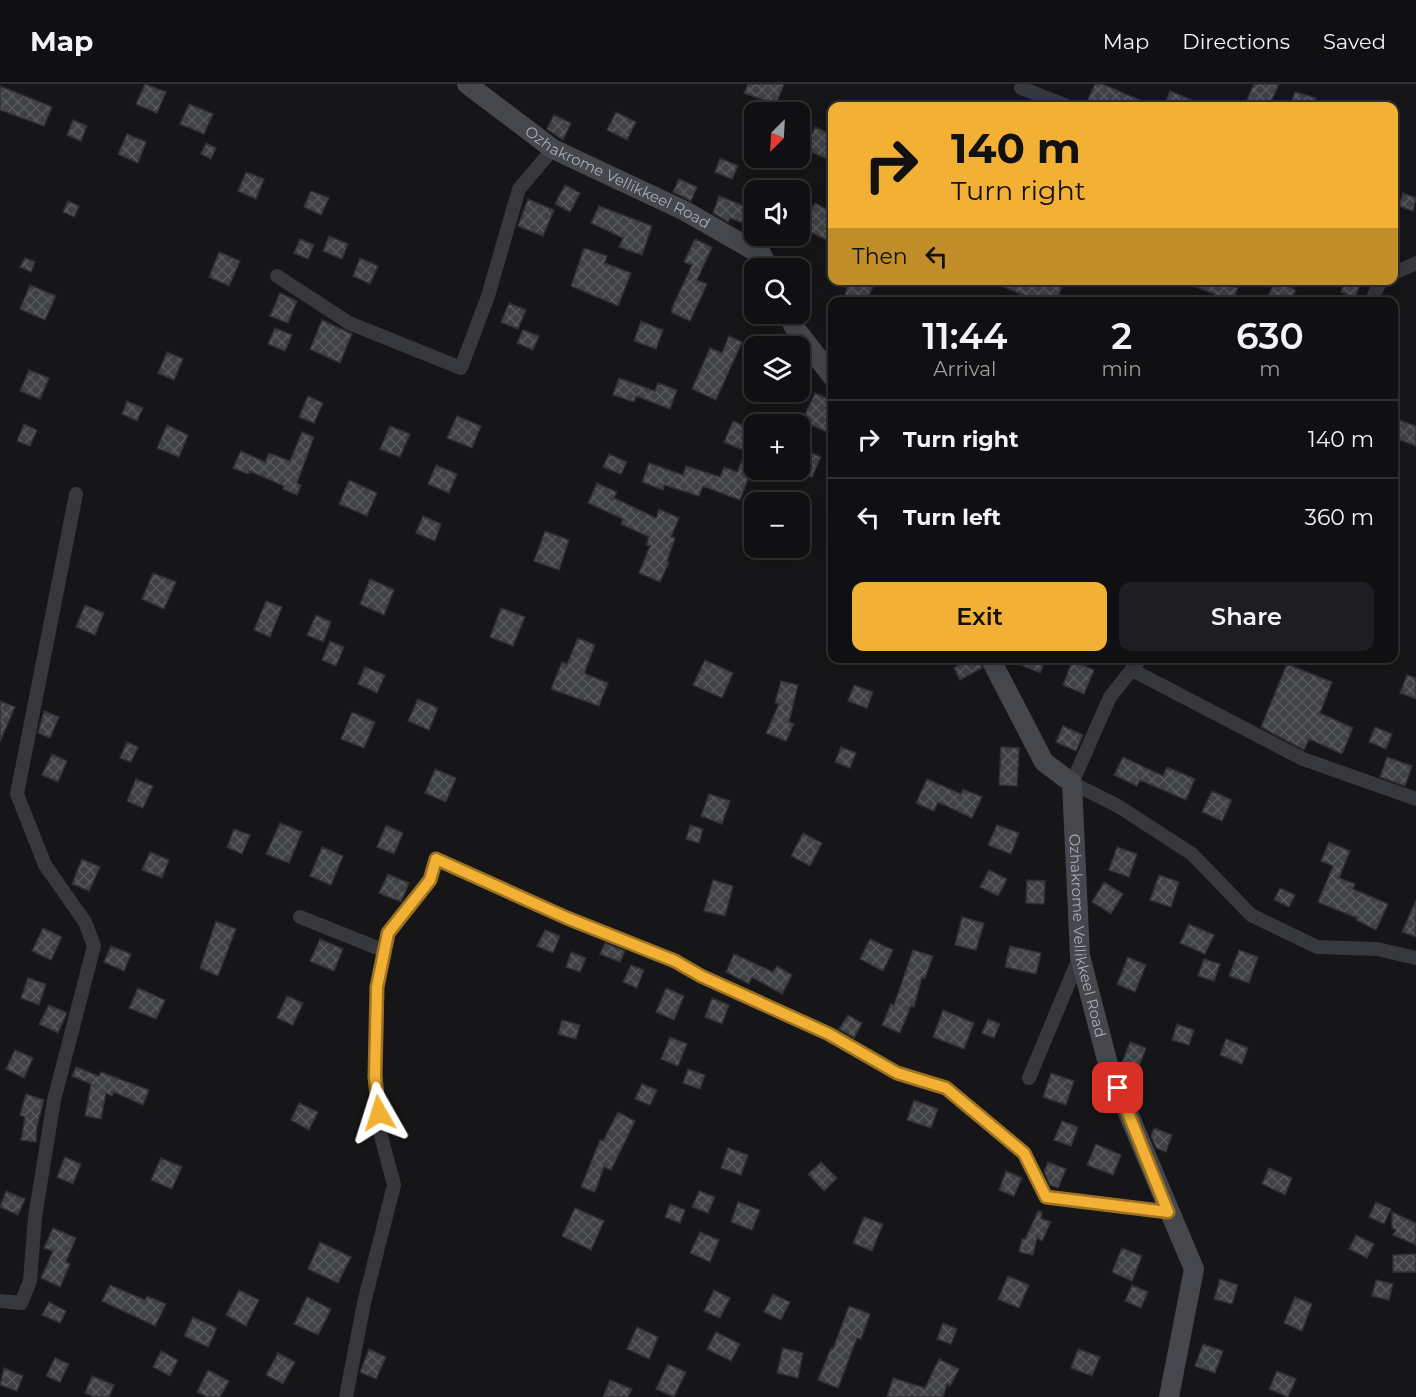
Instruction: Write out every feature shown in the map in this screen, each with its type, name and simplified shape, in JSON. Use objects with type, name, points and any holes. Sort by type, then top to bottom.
[{"type":"main road","name":"Ozhakrome Vellikkeel Road","points":[[467,84],[553,149],[684,211],[762,255],[763,258]]},
{"type":"main road","points":[[793,324],[828,371]]},
{"type":"main road","points":[[993,663],[1044,762],[1071,783]]},
{"type":"main road","name":"Ozhakrome Vellikkeel Road","points":[[1071,783],[1080,956],[1109,1068],[1194,1269],[1169,1397]]},
{"type":"street","points":[[1021,88],[1057,102]]},
{"type":"street","points":[[277,276],[349,323],[461,368],[488,296],[519,189],[553,149]]},
{"type":"street","points":[[1398,271],[1416,263]]},
{"type":"street","points":[[0,1301],[21,1303],[30,1281],[35,1217],[54,1100],[94,946],[85,922],[45,865],[17,794],[76,494]]},
{"type":"street","points":[[1416,799],[1303,759],[1136,664],[1110,697],[1071,783],[1118,806],[1192,854],[1251,915],[1317,947],[1377,949],[1416,958]]},
{"type":"street","points":[[346,1397],[364,1303],[394,1185],[380,1132],[375,1077],[377,987],[388,933],[430,880],[436,859],[567,918],[675,961],[701,976],[829,1034],[897,1073],[946,1088],[1024,1153],[1046,1197],[1168,1212]]},
{"type":"street","points":[[300,917],[385,951]]},
{"type":"street","points":[[1029,1078],[1080,956]]},
{"type":"building","points":[[145,84],[166,92],[157,113],[136,104]]},
{"type":"building","points":[[748,84],[784,84],[777,102],[744,93]]},
{"type":"building","points":[[1095,84],[1102,84],[1145,102],[1087,102]]},
{"type":"building","points":[[1254,84],[1279,84],[1271,102],[1246,102]]},
{"type":"building","points":[[0,86],[52,107],[44,126],[0,110]]},
{"type":"building","points":[[1170,91],[1197,102],[1166,102]]},
{"type":"building","points":[[1295,92],[1316,98],[1314,102],[1291,102]]},
{"type":"building","points":[[189,104],[213,114],[204,134],[180,124]]},
{"type":"building","points":[[616,112],[636,122],[627,140],[607,130]]},
{"type":"building","points":[[554,115],[571,123],[563,140],[547,129]]},
{"type":"building","points":[[73,120],[87,126],[81,141],[67,135]]},
{"type":"building","points":[[815,127],[828,133],[827,159],[810,151],[810,138]]},
{"type":"building","points":[[127,134],[146,142],[138,163],[118,154]]},
{"type":"building","points":[[206,143],[216,148],[211,159],[201,154]]},
{"type":"building","points":[[720,158],[738,166],[732,179],[715,172]]},
{"type":"building","points":[[246,172],[264,179],[256,199],[238,191]]},
{"type":"building","points":[[679,179],[697,187],[691,201],[673,192]]},
{"type":"building","points":[[565,185],[580,193],[570,212],[555,204]]},
{"type":"building","points":[[311,191],[329,198],[321,215],[304,207]]},
{"type":"building","points":[[1403,193],[1416,198],[1413,211],[1399,206]]},
{"type":"building","points":[[719,196],[744,206],[744,223],[730,218],[728,222],[713,213]]},
{"type":"building","points":[[528,199],[554,210],[543,236],[518,226]]},
{"type":"building","points":[[68,201],[79,206],[74,217],[63,212]]},
{"type":"building","points":[[815,203],[828,210],[827,240],[810,232],[810,213]]},
{"type":"building","points":[[599,206],[652,226],[642,255],[619,247],[623,238],[591,223]]},
{"type":"building","points":[[329,236],[348,244],[342,259],[323,251]]},
{"type":"building","points":[[300,239],[314,245],[308,259],[294,253]]},
{"type":"building","points":[[695,239],[712,247],[697,280],[707,284],[690,321],[672,313],[672,308],[692,265],[684,262]]},
{"type":"building","points":[[584,248],[607,256],[605,263],[631,273],[618,306],[571,286]]},
{"type":"building","points":[[219,252],[240,261],[229,286],[209,277]]},
{"type":"building","points":[[25,258],[35,262],[31,272],[20,267]]},
{"type":"building","points":[[360,258],[378,266],[370,284],[353,276]]},
{"type":"building","points":[[30,285],[56,296],[45,320],[20,309]]},
{"type":"building","points":[[841,285],[874,285],[868,297],[844,297],[847,288]]},
{"type":"building","points":[[1000,285],[1062,286],[1058,297],[1027,297]]},
{"type":"building","points":[[1192,285],[1230,285],[1238,288],[1234,297],[1213,297],[1214,294]]},
{"type":"building","points":[[1274,285],[1286,285],[1296,290],[1292,297],[1268,296]]},
{"type":"building","points":[[1343,285],[1360,285],[1355,297],[1341,292]]},
{"type":"building","points":[[280,293],[297,301],[288,323],[270,316]]},
{"type":"building","points":[[509,303],[526,310],[518,329],[501,322]]},
{"type":"building","points":[[322,320],[352,334],[340,363],[310,349]]},
{"type":"building","points":[[641,321],[663,330],[656,349],[634,341]]},
{"type":"building","points":[[275,328],[292,335],[285,351],[268,344]]},
{"type":"building","points":[[523,330],[539,336],[533,350],[517,343]]},
{"type":"building","points":[[729,336],[742,342],[716,400],[692,389],[710,348],[722,353]]},
{"type":"building","points":[[167,352],[183,359],[174,380],[158,373]]},
{"type":"building","points":[[29,370],[49,378],[40,399],[20,391]]},
{"type":"building","points":[[619,378],[655,391],[658,383],[677,390],[670,409],[636,396],[634,402],[613,395]]},
{"type":"building","points":[[815,393],[828,399],[828,432],[810,424],[810,414],[805,414]]},
{"type":"building","points":[[308,396],[323,403],[314,423],[299,417]]},
{"type":"building","points":[[127,401],[143,408],[137,421],[122,414]]},
{"type":"building","points":[[457,416],[481,426],[472,448],[447,438]]},
{"type":"building","points":[[1398,419],[1416,426],[1416,446],[1398,439]]},
{"type":"building","points":[[733,421],[744,426],[744,450],[724,442]]},
{"type":"building","points":[[24,424],[37,430],[30,446],[17,441]]},
{"type":"building","points":[[167,425],[188,435],[179,457],[157,448]]},
{"type":"building","points":[[390,426],[410,434],[400,457],[380,449]]},
{"type":"building","points":[[302,432],[314,437],[297,483],[301,485],[297,495],[283,489],[284,486],[249,471],[248,474],[233,468],[241,451],[265,462],[269,453],[290,461]]},
{"type":"building","points":[[810,452],[821,457],[812,477],[810,476]]},
{"type":"building","points":[[609,454],[627,462],[621,474],[603,467]]},
{"type":"building","points":[[744,456],[744,480],[748,480],[740,500],[703,486],[699,496],[664,485],[663,490],[642,482],[649,463],[683,475],[686,466],[720,477],[724,467],[737,472]]},
{"type":"building","points":[[436,465],[457,474],[449,493],[428,484]]},
{"type":"building","points":[[349,480],[377,493],[367,516],[339,504]]},
{"type":"building","points":[[597,483],[617,492],[614,498],[656,518],[659,509],[679,518],[671,537],[675,538],[667,561],[669,562],[660,582],[639,573],[650,546],[646,545],[649,537],[621,524],[623,519],[588,503]]},
{"type":"building","points":[[423,516],[441,524],[435,541],[416,533]]},
{"type":"building","points":[[545,531],[569,540],[559,570],[534,561]]},
{"type":"building","points":[[153,573],[176,582],[164,609],[142,599]]},
{"type":"building","points":[[370,579],[394,590],[384,615],[360,604]]},
{"type":"building","points":[[266,601],[282,607],[270,637],[254,630]]},
{"type":"building","points":[[85,605],[104,613],[95,635],[76,627]]},
{"type":"building","points":[[501,608],[525,617],[513,646],[490,637]]},
{"type":"building","points":[[316,615],[331,622],[323,642],[307,635]]},
{"type":"building","points":[[578,638],[595,645],[585,671],[586,674],[608,683],[599,706],[551,689],[562,662],[567,664]]},
{"type":"building","points":[[330,641],[344,647],[336,666],[322,660]]},
{"type":"building","points":[[705,660],[733,673],[722,698],[693,685]]},
{"type":"building","points":[[962,663],[980,663],[982,668],[960,680],[954,668]]},
{"type":"building","points":[[1016,663],[1044,663],[1040,673]]},
{"type":"building","points":[[1071,663],[1094,670],[1084,694],[1063,685]]},
{"type":"building","points":[[1287,664],[1332,682],[1320,713],[1353,728],[1342,754],[1309,739],[1304,750],[1261,727]]},
{"type":"building","points":[[365,667],[385,675],[377,693],[358,684]]},
{"type":"building","points":[[1407,675],[1416,678],[1416,699],[1400,693]]},
{"type":"building","points":[[781,681],[798,685],[789,722],[794,724],[786,741],[766,733],[779,704],[775,703]]},
{"type":"building","points":[[854,685],[873,692],[867,708],[848,701]]},
{"type":"building","points":[[418,699],[438,708],[429,730],[408,721]]},
{"type":"building","points":[[0,701],[15,707],[0,742]]},
{"type":"building","points":[[44,711],[59,717],[50,738],[38,733]]},
{"type":"building","points":[[352,712],[375,722],[364,748],[341,739]]},
{"type":"building","points":[[1063,726],[1083,735],[1076,751],[1056,742]]},
{"type":"building","points":[[1375,727],[1392,734],[1386,749],[1369,742]]},
{"type":"building","points":[[127,742],[138,747],[131,762],[120,758]]},
{"type":"building","points":[[841,747],[856,753],[850,768],[835,762]]},
{"type":"building","points":[[1001,747],[1019,748],[1017,786],[999,785]]},
{"type":"building","points":[[52,754],[67,761],[58,782],[42,775]]},
{"type":"building","points":[[1123,757],[1163,776],[1167,767],[1195,779],[1186,800],[1140,780],[1137,786],[1114,775]]},
{"type":"building","points":[[1387,757],[1412,766],[1405,786],[1380,777]]},
{"type":"building","points":[[435,769],[456,778],[446,802],[425,793]]},
{"type":"building","points":[[136,779],[153,786],[143,808],[127,801]]},
{"type":"building","points":[[927,779],[961,794],[963,789],[982,797],[972,818],[938,802],[934,811],[916,803]]},
{"type":"building","points":[[1212,791],[1232,800],[1222,821],[1202,812]]},
{"type":"building","points":[[709,794],[730,801],[722,824],[701,816]]},
{"type":"building","points":[[280,823],[302,832],[289,863],[266,854]]},
{"type":"building","points":[[386,825],[403,833],[394,854],[377,847]]},
{"type":"building","points":[[690,825],[703,829],[699,843],[686,839]]},
{"type":"building","points":[[997,825],[1019,833],[1011,854],[988,845]]},
{"type":"building","points":[[234,829],[250,835],[242,854],[227,847]]},
{"type":"building","points":[[803,833],[822,843],[810,866],[791,856]]},
{"type":"building","points":[[1329,842],[1350,851],[1339,878],[1355,884],[1353,889],[1388,904],[1376,930],[1356,920],[1357,918],[1318,902],[1333,866],[1321,861]]},
{"type":"building","points":[[322,847],[343,856],[331,885],[310,876]]},
{"type":"building","points":[[1117,847],[1137,854],[1129,877],[1109,870]]},
{"type":"building","points":[[150,852],[169,860],[162,878],[142,870]]},
{"type":"building","points":[[82,859],[100,867],[89,891],[72,884]]},
{"type":"building","points":[[989,870],[1007,879],[998,896],[980,887]]},
{"type":"building","points":[[388,874],[409,883],[401,902],[379,893]]},
{"type":"building","points":[[1159,875],[1179,882],[1171,907],[1150,900]]},
{"type":"building","points":[[713,880],[733,886],[725,916],[704,911]]},
{"type":"building","points":[[1027,880],[1045,881],[1044,904],[1026,903]]},
{"type":"building","points":[[1104,882],[1123,894],[1111,914],[1092,902]]},
{"type":"building","points":[[1280,888],[1295,895],[1289,907],[1274,900]]},
{"type":"building","points":[[1416,900],[1416,937],[1402,932]]},
{"type":"building","points":[[962,917],[984,923],[976,950],[955,945]]},
{"type":"building","points":[[216,921],[236,929],[218,976],[200,968]]},
{"type":"building","points":[[1189,924],[1214,935],[1205,954],[1180,943]]},
{"type":"building","points":[[43,928],[62,937],[51,960],[32,951]]},
{"type":"building","points":[[545,930],[560,936],[553,953],[537,946]]},
{"type":"building","points":[[320,939],[343,949],[334,971],[310,961]]},
{"type":"building","points":[[870,939],[893,950],[883,971],[860,959]]},
{"type":"building","points":[[605,943],[625,951],[620,962],[600,954]]},
{"type":"building","points":[[111,946],[131,954],[124,971],[104,962]]},
{"type":"building","points":[[1010,946],[1041,953],[1036,974],[1005,967]]},
{"type":"building","points":[[913,950],[933,956],[925,978],[922,977],[914,1007],[911,1006],[900,1033],[882,1025],[891,1004],[894,1005]]},
{"type":"building","points":[[1239,950],[1258,957],[1249,983],[1229,976]]},
{"type":"building","points":[[571,952],[586,958],[580,972],[566,967]]},
{"type":"building","points":[[734,954],[773,972],[777,966],[792,975],[782,994],[752,977],[749,984],[726,972]]},
{"type":"building","points":[[1128,957],[1146,965],[1135,992],[1117,984]]},
{"type":"building","points":[[1204,959],[1220,964],[1214,981],[1198,976]]},
{"type":"building","points":[[631,965],[644,970],[637,988],[623,982]]},
{"type":"building","points":[[28,978],[46,984],[39,1005],[21,998]]},
{"type":"building","points":[[138,988],[165,1000],[156,1019],[129,1008]]},
{"type":"building","points":[[666,988],[684,996],[674,1020],[656,1012]]},
{"type":"building","points":[[287,996],[303,1003],[293,1025],[277,1018]]},
{"type":"building","points":[[712,998],[729,1005],[722,1024],[705,1017]]},
{"type":"building","points":[[49,1005],[67,1013],[58,1033],[39,1024]]},
{"type":"building","points":[[943,1010],[974,1023],[964,1049],[933,1037]]},
{"type":"building","points":[[848,1015],[862,1023],[854,1038],[839,1029]]},
{"type":"building","points":[[988,1019],[1000,1024],[994,1038],[982,1033]]},
{"type":"building","points":[[562,1020],[580,1025],[576,1039],[558,1034]]},
{"type":"building","points":[[1177,1024],[1194,1030],[1189,1045],[1172,1040]]},
{"type":"building","points":[[670,1037],[687,1044],[678,1066],[661,1059]]},
{"type":"building","points":[[1226,1039],[1248,1048],[1242,1064],[1220,1055]]},
{"type":"building","points":[[1130,1042],[1146,1048],[1138,1069],[1122,1063]]},
{"type":"building","points":[[15,1050],[33,1058],[24,1078],[6,1069]]},
{"type":"building","points":[[76,1067],[99,1076],[101,1072],[149,1090],[143,1105],[114,1092],[112,1096],[106,1093],[101,1119],[85,1116],[91,1084],[72,1076]]},
{"type":"building","points":[[688,1069],[705,1075],[700,1089],[683,1083]]},
{"type":"building","points":[[1051,1073],[1074,1081],[1066,1105],[1043,1097]]},
{"type":"building","points":[[642,1084],[657,1090],[650,1105],[635,1099]]},
{"type":"building","points":[[26,1094],[44,1100],[37,1126],[36,1142],[21,1140],[25,1117],[20,1115]]},
{"type":"building","points":[[914,1100],[938,1109],[931,1128],[907,1120]]},
{"type":"building","points":[[299,1103],[318,1112],[309,1130],[291,1120]]},
{"type":"building","points":[[618,1112],[635,1121],[611,1170],[604,1167],[595,1192],[581,1187],[600,1140],[603,1141]]},
{"type":"building","points":[[1062,1121],[1078,1127],[1071,1146],[1054,1140]]},
{"type":"building","points":[[1154,1128],[1172,1135],[1166,1152],[1156,1148],[1151,1136]]},
{"type":"building","points":[[1096,1144],[1121,1155],[1113,1175],[1087,1165]]},
{"type":"building","points":[[728,1148],[748,1155],[741,1175],[721,1168]]},
{"type":"building","points":[[65,1157],[81,1164],[73,1184],[57,1177]]},
{"type":"building","points":[[161,1158],[182,1167],[172,1189],[151,1180]]},
{"type":"building","points":[[821,1162],[837,1178],[824,1191],[808,1174]]},
{"type":"building","points":[[1048,1162],[1066,1169],[1058,1188],[1050,1185],[1044,1172]]},
{"type":"building","points":[[1269,1168],[1292,1178],[1285,1195],[1262,1184]]},
{"type":"building","points":[[1006,1171],[1022,1178],[1014,1196],[999,1190]]},
{"type":"building","points":[[6,1191],[25,1199],[18,1215],[0,1207]]},
{"type":"building","points":[[699,1191],[715,1197],[708,1213],[692,1207]]},
{"type":"building","points":[[738,1202],[760,1210],[752,1230],[731,1222]]},
{"type":"building","points":[[1376,1202],[1391,1209],[1384,1224],[1369,1217]]},
{"type":"building","points":[[670,1204],[685,1210],[680,1223],[665,1217]]},
{"type":"building","points":[[575,1208],[604,1221],[591,1250],[562,1236]]},
{"type":"building","points":[[1038,1211],[1042,1212],[1041,1218],[1051,1222],[1042,1241],[1037,1238],[1033,1255],[1019,1252],[1022,1239],[1025,1239]]},
{"type":"building","points":[[1392,1212],[1416,1223],[1416,1245],[1393,1235],[1396,1230],[1392,1228]]},
{"type":"building","points":[[864,1217],[883,1224],[872,1251],[853,1243]]},
{"type":"building","points":[[53,1228],[76,1238],[66,1262],[70,1264],[60,1287],[41,1278],[53,1251],[44,1248]]},
{"type":"building","points":[[700,1232],[719,1240],[710,1262],[690,1253]]},
{"type":"building","points":[[1356,1235],[1374,1244],[1367,1258],[1349,1249]]},
{"type":"building","points":[[320,1242],[351,1257],[338,1283],[308,1269]]},
{"type":"building","points":[[1122,1248],[1142,1256],[1132,1281],[1112,1272]]},
{"type":"building","points":[[1416,1254],[1416,1272],[1393,1272],[1393,1255]]},
{"type":"building","points":[[1008,1276],[1029,1285],[1019,1308],[998,1299]]},
{"type":"building","points":[[1220,1279],[1238,1285],[1232,1304],[1214,1299]]},
{"type":"building","points":[[1376,1280],[1393,1284],[1389,1300],[1372,1296]]},
{"type":"building","points":[[110,1285],[145,1300],[147,1296],[166,1304],[155,1326],[102,1301]]},
{"type":"building","points":[[1132,1285],[1148,1292],[1141,1308],[1125,1301]]},
{"type":"building","points":[[239,1290],[259,1300],[246,1326],[226,1315]]},
{"type":"building","points":[[714,1290],[730,1298],[720,1318],[704,1311]]},
{"type":"building","points":[[773,1294],[790,1302],[781,1320],[764,1312]]},
{"type":"building","points":[[307,1297],[331,1309],[318,1335],[294,1324]]},
{"type":"building","points":[[1295,1297],[1312,1304],[1302,1331],[1284,1323]]},
{"type":"building","points":[[49,1302],[66,1311],[60,1323],[42,1315]]},
{"type":"building","points":[[849,1306],[870,1314],[861,1339],[857,1338],[838,1388],[818,1380],[831,1348],[833,1349]]},
{"type":"building","points":[[193,1317],[217,1328],[208,1347],[184,1336]]},
{"type":"building","points":[[943,1323],[957,1329],[951,1344],[937,1339]]},
{"type":"building","points":[[637,1327],[658,1337],[649,1359],[627,1349]]},
{"type":"building","points":[[716,1332],[740,1344],[731,1361],[707,1349]]},
{"type":"building","points":[[1203,1344],[1223,1351],[1215,1373],[1195,1366]]},
{"type":"building","points":[[783,1348],[803,1353],[798,1378],[777,1373]]},
{"type":"building","points":[[369,1349],[386,1357],[376,1379],[360,1372]]},
{"type":"building","points":[[1078,1349],[1100,1357],[1092,1376],[1071,1368]]},
{"type":"building","points":[[161,1351],[178,1360],[170,1376],[153,1367]]},
{"type":"building","points":[[278,1353],[295,1362],[283,1384],[266,1375]]},
{"type":"building","points":[[55,1358],[69,1364],[60,1382],[46,1376]]},
{"type":"building","points":[[939,1359],[959,1369],[950,1386],[947,1384],[943,1397],[887,1397],[893,1378],[925,1388]]},
{"type":"building","points":[[668,1364],[686,1372],[674,1397],[656,1389]]},
{"type":"building","points":[[4,1368],[23,1376],[17,1391],[0,1385]]},
{"type":"building","points":[[208,1370],[229,1381],[220,1397],[207,1397],[197,1392]]},
{"type":"building","points":[[1277,1371],[1296,1379],[1288,1397],[1269,1389]]},
{"type":"building","points":[[92,1376],[114,1385],[109,1397],[94,1397],[85,1393]]},
{"type":"building","points":[[610,1380],[632,1389],[628,1397],[603,1397]]},
{"type":"route","points":[[379,1113],[375,1077],[377,987],[388,933],[430,880],[436,859],[567,918],[675,961],[701,976],[829,1034],[868,1054],[897,1073],[946,1088],[974,1108],[1024,1153],[1046,1197],[1168,1212],[1118,1088]]}]
